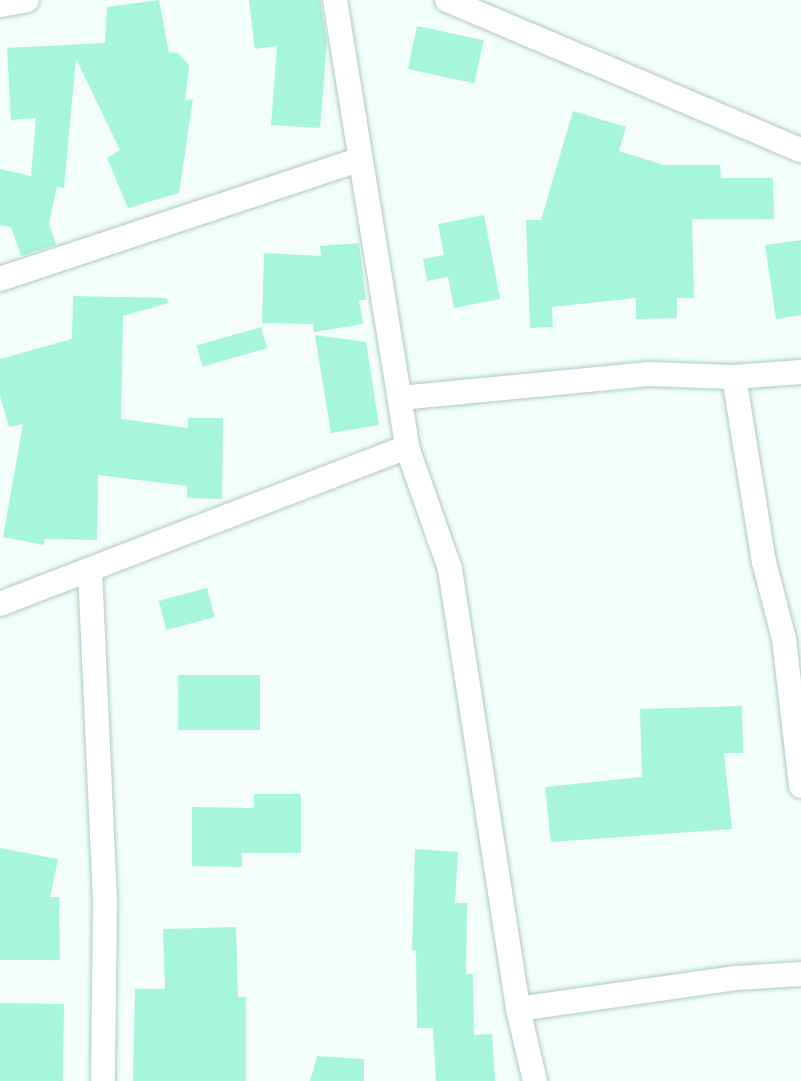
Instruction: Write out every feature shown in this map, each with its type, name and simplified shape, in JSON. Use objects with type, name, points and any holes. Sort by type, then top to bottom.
[{"type":"street","points":[[0,5],[27,0]]},
{"type":"street","points":[[335,0],[407,447],[450,569],[518,1009],[535,1081]]},
{"type":"street","points":[[447,0],[801,150]]},
{"type":"street","points":[[0,279],[361,159]]},
{"type":"street","points":[[400,398],[647,374],[734,377],[801,372]]},
{"type":"street","points":[[734,377],[764,562],[784,639],[801,786]]},
{"type":"street","points":[[0,604],[407,447]]},
{"type":"street","points":[[90,570],[105,905],[103,1081]]},
{"type":"street","points":[[518,1009],[736,978],[801,974]]},
{"type":"building","points":[[159,0],[169,52],[178,53],[189,65],[185,101],[193,99],[179,193],[128,208],[107,158],[120,150],[76,59],[64,188],[57,187],[49,223],[56,245],[21,256],[11,227],[0,225],[0,169],[31,176],[36,118],[11,120],[7,48],[105,43],[107,7]]},
{"type":"building","points":[[249,0],[320,0],[327,41],[320,128],[271,125],[277,46],[255,49]]},
{"type":"building","points":[[417,26],[484,40],[474,83],[408,69]]},
{"type":"building","points":[[573,111],[626,127],[619,151],[664,165],[720,165],[721,178],[773,178],[774,219],[692,219],[694,298],[677,298],[677,318],[636,319],[636,298],[552,307],[553,327],[530,328],[526,220],[541,220]]},
{"type":"building","points":[[484,215],[500,299],[454,308],[448,277],[427,281],[423,259],[444,255],[438,224]]},
{"type":"building","points":[[801,240],[801,315],[776,319],[765,245]]},
{"type":"building","points":[[359,243],[366,300],[359,300],[363,324],[314,332],[313,324],[262,323],[264,253],[321,256],[320,246]]},
{"type":"building","points":[[73,296],[167,298],[168,303],[123,316],[121,419],[188,428],[188,418],[223,418],[222,499],[187,498],[187,486],[98,475],[97,540],[45,539],[44,545],[3,537],[23,424],[9,427],[0,396],[0,359],[72,339]]},
{"type":"building","points":[[261,327],[267,348],[203,367],[197,345]]},
{"type":"building","points":[[315,335],[366,342],[379,425],[331,433]]},
{"type":"building","points":[[207,588],[215,617],[166,630],[159,601]]},
{"type":"building","points":[[178,675],[260,675],[260,730],[178,730]]},
{"type":"building","points":[[742,706],[743,753],[724,753],[732,829],[551,842],[545,787],[642,777],[640,709]]},
{"type":"building","points":[[254,794],[301,794],[301,853],[242,853],[242,867],[192,866],[192,807],[254,808]]},
{"type":"building","points":[[0,848],[58,859],[50,897],[59,897],[60,960],[0,960]]},
{"type":"building","points":[[415,849],[458,852],[455,903],[467,903],[466,974],[473,974],[474,1035],[492,1034],[495,1081],[436,1081],[433,1028],[417,1028],[416,950],[412,950]]},
{"type":"building","points":[[236,927],[238,997],[246,997],[246,1081],[133,1081],[135,989],[165,989],[163,929]]},
{"type":"building","points":[[0,1003],[64,1004],[63,1081],[0,1081]]},
{"type":"building","points":[[317,1056],[364,1059],[364,1081],[310,1081]]}]
